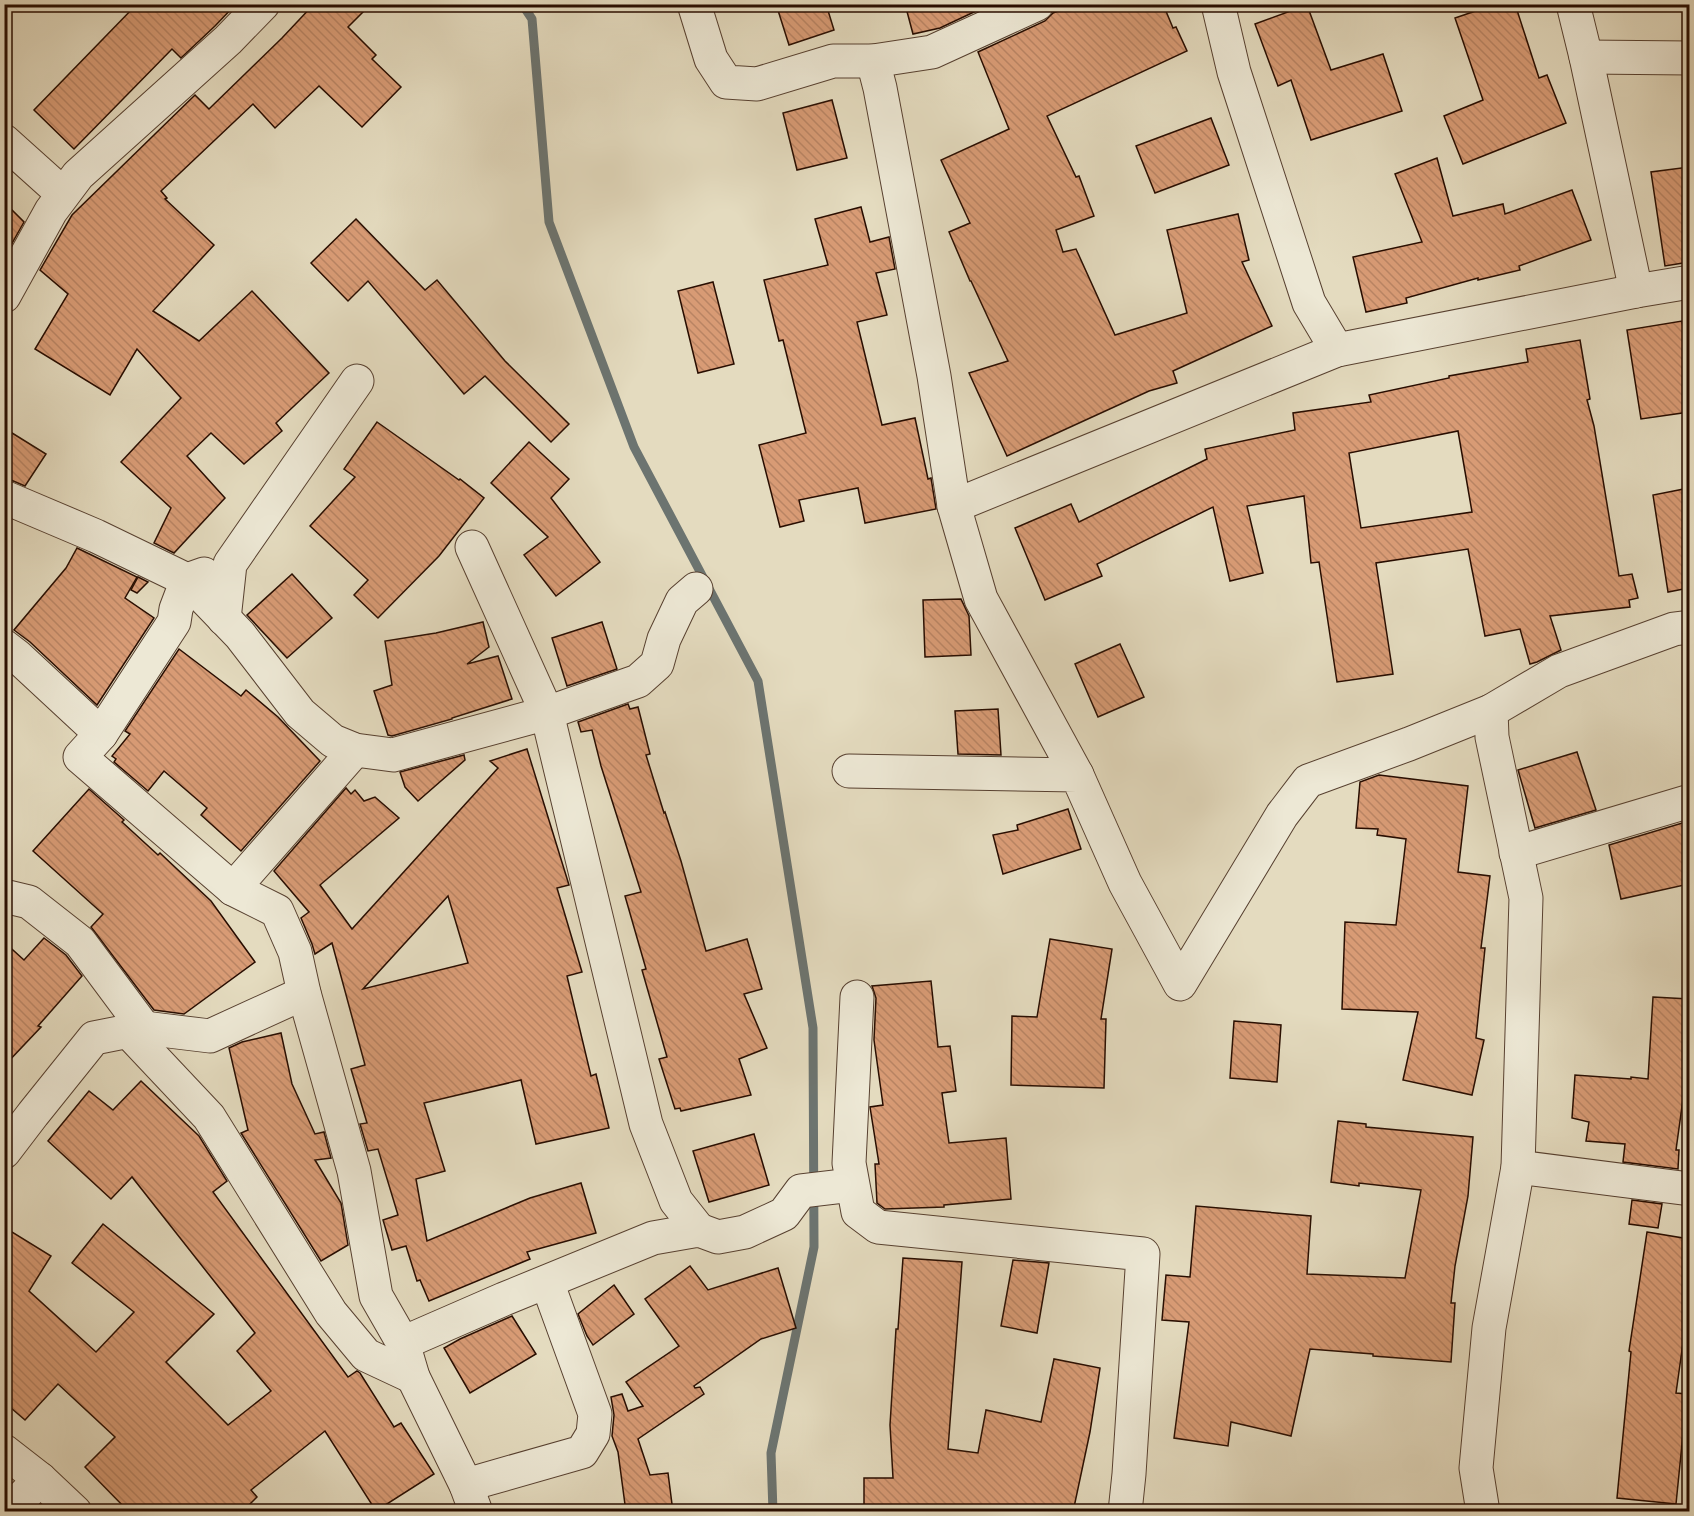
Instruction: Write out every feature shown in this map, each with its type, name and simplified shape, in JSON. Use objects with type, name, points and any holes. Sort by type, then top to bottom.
[{"type":"street","points":[[4,296],[51,211],[78,175],[228,40],[263,4]]},
{"type":"street","points":[[694,4],[711,59],[726,82],[757,84],[833,61],[873,61],[932,52],[1038,4]]},
{"type":"street","points":[[1218,4],[1234,72],[1309,303],[1337,350]]},
{"type":"street","points":[[1573,4],[1587,57],[1635,291]]},
{"type":"street","points":[[1587,57],[1689,58]]},
{"type":"street","points":[[873,61],[934,376],[954,506],[981,599],[1077,775],[1125,883],[1180,984],[1282,815],[1308,781],[1491,711],[1558,671],[1674,629],[1689,627]]},
{"type":"street","points":[[4,141],[63,194]]},
{"type":"street","points":[[954,506],[1337,350],[1689,282]]},
{"type":"street","points":[[224,619],[230,564],[357,381]]},
{"type":"street","points":[[4,497],[96,536],[187,580],[240,635],[300,714],[333,741],[355,750],[393,755],[547,713],[638,681],[657,664],[664,639],[682,601],[696,589]]},
{"type":"street","points":[[472,547],[547,713],[646,1124],[676,1201],[699,1230],[718,1238],[745,1232],[784,1214],[801,1191],[852,1185]]},
{"type":"street","points":[[230,564],[187,580],[176,609],[174,622],[101,734],[80,757],[233,889],[278,911],[295,952],[304,993],[354,1171],[376,1296],[403,1343],[413,1377],[471,1498],[582,1452],[593,1434],[595,1414],[547,1282]]},
{"type":"street","points":[[4,646],[101,734]]},
{"type":"street","points":[[1483,1512],[1476,1468],[1488,1340],[1518,1167],[1526,898],[1492,737],[1491,711]]},
{"type":"street","points":[[233,889],[355,750]]},
{"type":"street","points":[[849,771],[1077,775]]},
{"type":"street","points":[[1516,853],[1689,801]]},
{"type":"street","points":[[4,896],[29,902],[80,942],[136,1029],[209,1118],[330,1313],[366,1355],[413,1377]]},
{"type":"street","points":[[4,1152],[94,1038],[136,1029],[210,1035],[255,1017],[304,993]]},
{"type":"street","points":[[857,998],[849,1163],[858,1212],[878,1227],[1143,1254],[1125,1512]]},
{"type":"street","points":[[1518,1167],[1689,1189]]},
{"type":"street","points":[[653,1238],[676,1201]]},
{"type":"street","points":[[403,1343],[653,1238],[699,1230]]},
{"type":"street","points":[[4,1451],[40,1479],[75,1512]]},
{"type":"street","points":[[8,1512],[40,1479]]},
{"type":"building","points":[[137,4],[236,4],[181,58],[172,49],[74,149],[34,110]]},
{"type":"building","points":[[314,4],[371,4],[348,27],[376,55],[372,59],[401,87],[362,127],[319,86],[275,128],[253,104],[161,191],[167,198],[165,199],[214,245],[153,311],[199,341],[252,291],[329,373],[276,423],[282,431],[244,464],[211,433],[187,456],[225,498],[174,553],[154,543],[171,508],[121,462],[181,398],[137,349],[110,395],[35,349],[68,294],[40,270],[72,215],[195,95],[209,109]]},
{"type":"building","points":[[776,4],[826,4],[834,30],[789,45]]},
{"type":"building","points":[[905,4],[991,4],[940,28],[913,34]]},
{"type":"building","points":[[1075,4],[1163,4],[1173,28],[1176,27],[1187,51],[1047,116],[1076,177],[1079,176],[1094,216],[1056,230],[1063,252],[1076,249],[1115,335],[1187,313],[1167,230],[1238,214],[1249,260],[1242,262],[1272,326],[1173,371],[1177,383],[1149,391],[1007,456],[969,373],[1008,361],[949,232],[970,223],[941,160],[1009,129],[978,52],[1045,21],[1053,13]]},
{"type":"building","points":[[1496,4],[1515,4],[1539,78],[1547,75],[1566,123],[1463,164],[1444,116],[1483,100],[1455,18]]},
{"type":"building","points":[[1307,5],[1331,70],[1383,54],[1402,111],[1311,140],[1291,80],[1278,86],[1255,24]]},
{"type":"building","points":[[832,100],[847,158],[797,170],[783,113]]},
{"type":"building","points":[[1211,118],[1229,165],[1155,193],[1136,146]]},
{"type":"building","points":[[1437,158],[1453,216],[1503,204],[1505,214],[1572,190],[1591,240],[1519,266],[1520,270],[1478,280],[1478,278],[1406,298],[1407,303],[1366,312],[1353,257],[1422,242],[1395,174]]},
{"type":"building","points":[[1689,167],[1689,262],[1665,266],[1651,172]]},
{"type":"building","points":[[4,202],[24,222],[11,245],[4,239]]},
{"type":"building","points":[[861,207],[870,242],[889,237],[895,269],[876,273],[887,315],[857,322],[882,425],[915,418],[928,479],[931,478],[936,509],[865,523],[858,488],[799,500],[804,521],[780,527],[759,445],[806,433],[783,340],[779,341],[764,280],[828,265],[815,219]]},
{"type":"building","points":[[356,219],[425,290],[437,280],[505,361],[569,424],[551,442],[485,376],[464,394],[368,281],[348,301],[311,263]]},
{"type":"building","points":[[713,282],[734,364],[698,373],[678,291]]},
{"type":"building","points":[[1682,321],[1689,369],[1689,412],[1641,419],[1627,330]]},
{"type":"building","points":[[1580,340],[1590,399],[1587,400],[1594,426],[1619,576],[1632,574],[1638,598],[1629,600],[1630,607],[1550,616],[1561,650],[1530,664],[1520,629],[1485,636],[1468,549],[1376,563],[1393,674],[1337,682],[1319,562],[1311,563],[1304,496],[1247,506],[1263,573],[1230,581],[1213,507],[1097,564],[1102,576],[1045,600],[1015,528],[1071,504],[1079,522],[1207,459],[1205,449],[1295,430],[1293,413],[1371,402],[1369,395],[1449,378],[1449,376],[1528,362],[1526,349]],"holes":[[[1458,431],[1472,512],[1361,528],[1349,453]]]},
{"type":"building","points":[[377,422],[484,498],[439,556],[378,618],[354,595],[368,580],[310,526],[355,477],[344,469]]},
{"type":"building","points":[[4,428],[46,454],[25,486],[4,479]]},
{"type":"building","points":[[529,442],[569,479],[551,498],[600,562],[556,596],[524,555],[548,537],[491,483]]},
{"type":"building","points":[[1689,488],[1689,588],[1668,592],[1653,495]]},
{"type":"building","points":[[77,548],[137,577],[125,598],[154,618],[97,705],[30,642],[14,630],[66,568]]},
{"type":"building","points":[[292,574],[332,618],[287,658],[247,615]]},
{"type":"building","points":[[138,577],[148,582],[137,593],[131,590]]},
{"type":"building","points":[[961,599],[969,616],[971,655],[925,657],[923,600]]},
{"type":"building","points":[[483,622],[489,647],[467,664],[498,656],[512,699],[452,719],[392,736],[388,735],[374,691],[392,685],[385,641],[436,633]]},
{"type":"building","points":[[602,622],[617,669],[567,686],[552,638]]},
{"type":"building","points":[[1120,644],[1144,697],[1098,717],[1075,664]]},
{"type":"building","points":[[179,649],[241,696],[246,690],[278,717],[320,761],[241,851],[201,815],[207,808],[164,771],[148,791],[114,762],[116,759],[112,756],[130,734],[125,731]]},
{"type":"building","points":[[628,704],[630,709],[638,707],[650,754],[646,755],[681,861],[706,951],[747,939],[762,989],[744,994],[767,1048],[739,1059],[751,1095],[681,1111],[680,1108],[675,1109],[659,1059],[667,1057],[642,970],[646,969],[625,896],[641,892],[601,766],[592,730],[581,732],[578,722]]},
{"type":"building","points":[[998,709],[1001,755],[958,754],[955,711]]},
{"type":"building","points":[[527,749],[569,885],[557,888],[582,972],[567,976],[591,1076],[596,1074],[609,1128],[536,1144],[521,1080],[424,1103],[445,1171],[416,1179],[427,1241],[530,1198],[581,1183],[596,1233],[527,1252],[530,1259],[429,1301],[420,1280],[417,1281],[406,1246],[392,1250],[383,1220],[398,1215],[378,1149],[368,1151],[360,1124],[367,1123],[351,1069],[365,1065],[332,943],[315,954],[301,918],[309,912],[274,871],[346,788],[351,794],[355,790],[364,801],[375,797],[399,818],[320,885],[352,929],[498,768],[490,761]],"holes":[[[448,896],[468,963],[363,989]]]},
{"type":"building","points":[[1577,752],[1596,810],[1535,828],[1518,770]]},
{"type":"building","points":[[464,755],[465,760],[418,801],[405,787],[400,772]]},
{"type":"building","points":[[1379,775],[1468,786],[1458,872],[1490,876],[1481,948],[1485,948],[1476,1038],[1484,1040],[1472,1095],[1403,1080],[1418,1012],[1342,1009],[1345,922],[1396,925],[1406,839],[1377,835],[1378,829],[1356,828],[1360,782]]},
{"type":"building","points":[[89,789],[124,820],[122,822],[158,855],[160,853],[211,901],[255,962],[184,1014],[154,1010],[91,927],[103,914],[33,851]]},
{"type":"building","points":[[1068,809],[1081,849],[1003,874],[993,835],[1018,830],[1017,825]]},
{"type":"building","points":[[1689,821],[1689,884],[1621,899],[1609,845]]},
{"type":"building","points":[[44,938],[66,955],[82,976],[38,1026],[41,1027],[4,1066],[4,942],[24,960]]},
{"type":"building","points":[[1050,939],[1112,949],[1101,1019],[1106,1019],[1104,1088],[1011,1085],[1012,1016],[1037,1017]]},
{"type":"building","points":[[931,981],[938,1047],[950,1046],[956,1091],[942,1093],[949,1143],[1006,1138],[1011,1199],[944,1205],[944,1207],[885,1209],[877,1203],[875,1164],[879,1164],[870,1107],[883,1105],[874,1040],[876,998],[872,986]]},
{"type":"building","points":[[1653,997],[1689,999],[1689,1070],[1687,1070],[1676,1150],[1679,1150],[1678,1169],[1623,1162],[1625,1144],[1586,1141],[1589,1122],[1572,1118],[1575,1075],[1648,1079]]},
{"type":"building","points":[[1234,1021],[1281,1025],[1277,1082],[1230,1078]]},
{"type":"building","points":[[281,1033],[292,1084],[315,1134],[324,1132],[331,1158],[315,1160],[341,1203],[348,1245],[321,1261],[241,1133],[248,1130],[229,1048],[242,1042]]},
{"type":"building","points":[[141,1081],[199,1136],[227,1181],[213,1192],[348,1377],[357,1371],[360,1373],[394,1427],[401,1423],[434,1474],[376,1511],[325,1431],[251,1490],[257,1497],[242,1512],[129,1512],[85,1467],[115,1437],[58,1384],[25,1420],[4,1402],[4,1227],[51,1256],[29,1291],[96,1352],[134,1312],[72,1263],[103,1224],[214,1314],[166,1362],[228,1425],[271,1391],[237,1351],[255,1333],[132,1177],[111,1199],[48,1141],[89,1091],[113,1110]]},
{"type":"building","points":[[1338,1121],[1366,1124],[1366,1127],[1473,1137],[1468,1196],[1455,1266],[1451,1303],[1455,1303],[1451,1362],[1310,1349],[1291,1436],[1231,1422],[1228,1446],[1174,1438],[1189,1322],[1162,1320],[1166,1275],[1190,1277],[1196,1206],[1311,1216],[1307,1274],[1405,1278],[1421,1190],[1331,1182]]},
{"type":"building","points":[[754,1134],[769,1185],[709,1202],[693,1151]]},
{"type":"building","points":[[1632,1200],[1662,1204],[1658,1228],[1629,1224]]},
{"type":"building","points":[[1647,1232],[1689,1239],[1689,1300],[1676,1393],[1687,1394],[1676,1504],[1617,1498],[1631,1352],[1629,1351]]},
{"type":"building","points":[[903,1258],[962,1262],[948,1449],[978,1453],[986,1410],[1041,1422],[1054,1359],[1100,1368],[1090,1432],[1073,1512],[864,1512],[864,1478],[893,1478],[890,1425]]},
{"type":"building","points":[[1013,1260],[1049,1263],[1037,1333],[1001,1326]]},
{"type":"building","points":[[690,1266],[708,1290],[778,1268],[796,1328],[761,1339],[694,1386],[695,1388],[700,1387],[704,1394],[638,1439],[650,1475],[668,1473],[673,1512],[626,1512],[618,1452],[612,1436],[614,1415],[611,1397],[622,1394],[628,1411],[643,1406],[626,1382],[679,1346],[645,1299]]},
{"type":"building","points":[[614,1285],[634,1314],[593,1345],[578,1314]]},
{"type":"building","points":[[512,1316],[536,1354],[470,1393],[444,1348]]},
{"type":"waterway","points":[[522,4],[532,19],[549,222],[634,447],[758,681],[813,1028],[814,1247],[771,1453],[773,1512]]}]
